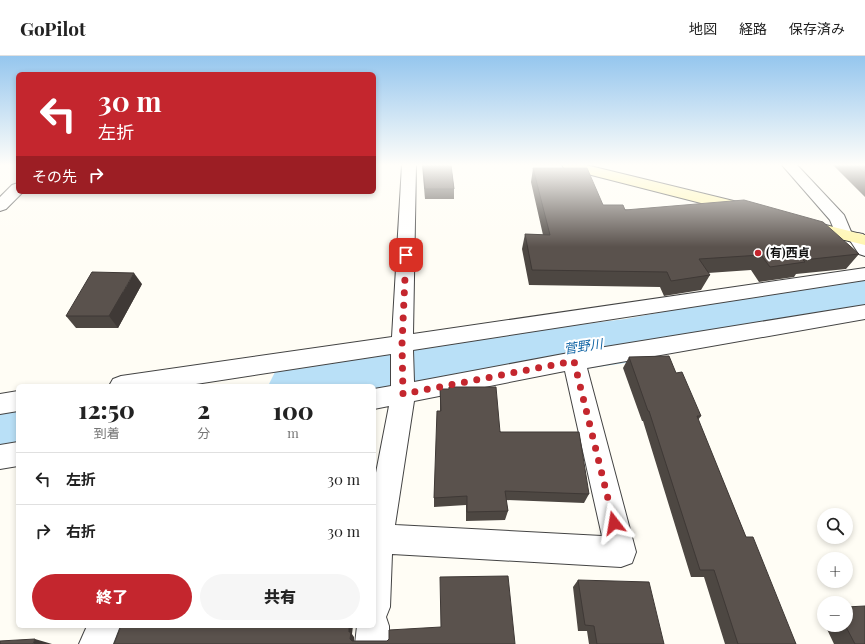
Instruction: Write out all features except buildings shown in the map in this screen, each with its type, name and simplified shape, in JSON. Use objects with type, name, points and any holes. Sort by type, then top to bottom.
[{"type":"main road","points":[[676,192],[760,214]]},
{"type":"main road","points":[[790,221],[858,241]]},
{"type":"street","points":[[0,206],[14,192]]},
{"type":"street","points":[[408,192],[403,371],[376,538],[621,552],[574,361]]},
{"type":"street","points":[[814,192],[858,241]]},
{"type":"street","points":[[376,397],[403,371],[865,274]]},
{"type":"street","points":[[159,384],[574,361],[865,312]]},
{"type":"street","points":[[0,404],[16,401]]},
{"type":"street","points":[[0,457],[16,454]]},
{"type":"street","points":[[96,644],[103,628]]},
{"type":"street","points":[[372,644],[373,628]]},
{"type":"waterway","name":"菅野川","points":[[313,384],[625,341],[865,292]]},
{"type":"waterway","name":"菅野川","points":[[0,428],[16,425]]},
{"type":"place","name":"(有)西貞","points":[[758,253]]},
{"type":"route","points":[[406,255],[402,344],[403,394],[574,361],[614,523]]}]
